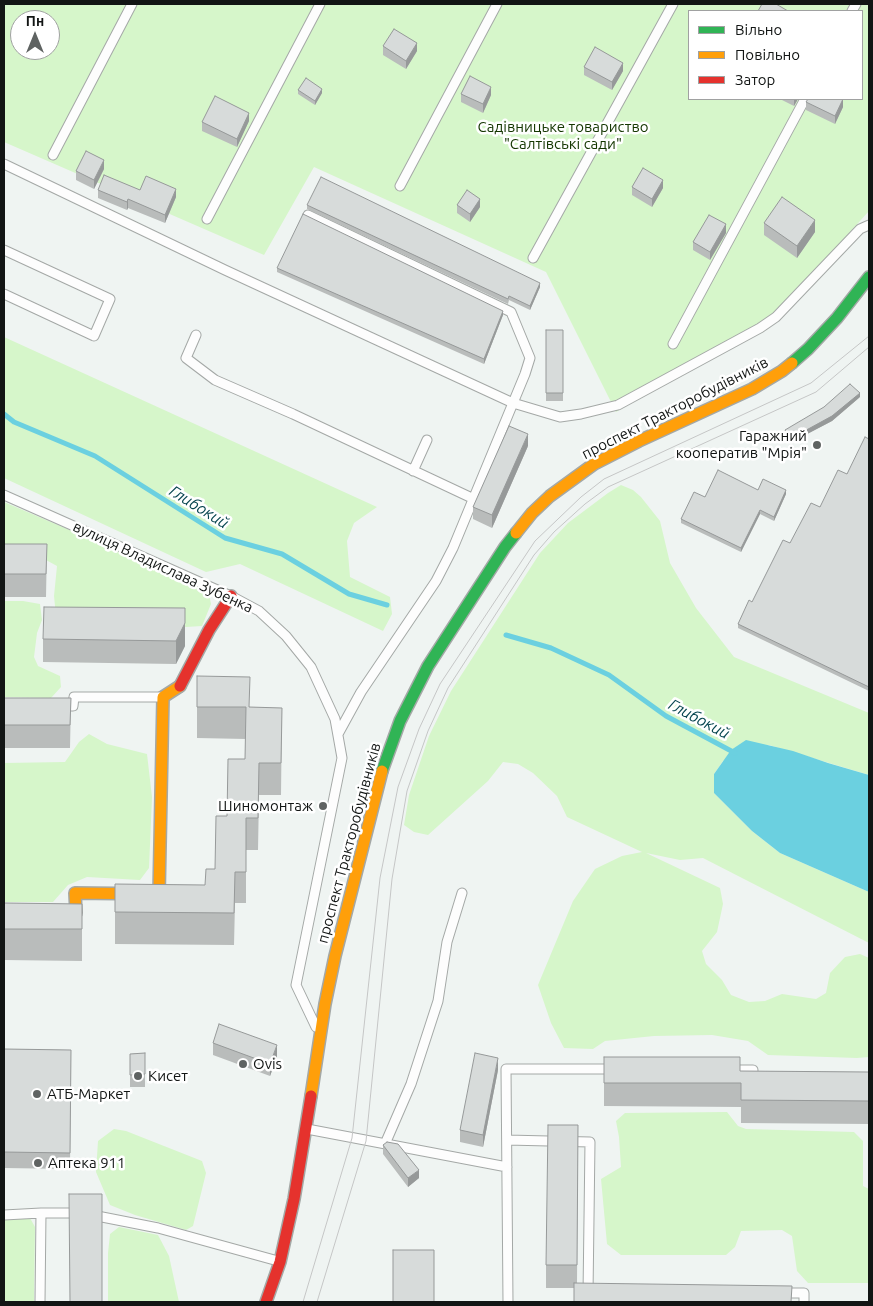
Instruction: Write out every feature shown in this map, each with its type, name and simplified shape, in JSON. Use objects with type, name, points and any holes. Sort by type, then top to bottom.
[{"type":"main road","name":"проспект Тракторобудівників","points":[[266,1302],[280,1262],[296,1191],[334,956],[383,766],[400,721],[428,666],[505,547],[527,518],[550,496],[594,464],[752,389],[782,371],[808,349],[837,318],[869,277]]},
{"type":"main road","points":[[4,912],[76,913],[75,893],[159,894],[163,697],[182,685],[208,630],[231,596]]},
{"type":"lane","points":[[53,155],[132,4]]},
{"type":"lane","points":[[207,219],[320,4]]},
{"type":"lane","points":[[400,186],[497,4]]},
{"type":"lane","points":[[533,258],[673,4]]},
{"type":"lane","points":[[673,344],[804,100]]},
{"type":"lane","points":[[4,164],[234,274],[513,402],[560,417],[618,405],[760,328],[776,317],[860,228],[869,225]]},
{"type":"lane","points":[[308,215],[511,312],[530,358],[453,548],[436,580],[361,692],[338,734]]},
{"type":"lane","points":[[4,250],[110,299],[94,336],[4,294]]},
{"type":"lane","points":[[196,335],[186,358],[215,380],[474,499]]},
{"type":"lane","points":[[413,471],[427,440]]},
{"type":"lane","name":"вулиця Владислава Зубенка","points":[[4,495],[231,596],[259,611],[286,636],[311,667],[334,719],[342,758],[296,985],[320,1034]]},
{"type":"lane","points":[[53,706],[73,706],[74,696],[163,697]]},
{"type":"lane","points":[[385,1144],[411,1084],[438,1001],[446,942],[462,893]]},
{"type":"lane","points":[[508,1302],[506,1069],[628,1069]]},
{"type":"lane","points":[[714,1070],[753,1070],[752,1084],[762,1084]]},
{"type":"lane","points":[[307,1129],[507,1167]]},
{"type":"lane","points":[[507,1140],[590,1142],[587,1294],[597,1294]]},
{"type":"lane","points":[[40,1302],[41,1213]]},
{"type":"lane","points":[[4,1214],[82,1213],[158,1228],[280,1262]]},
{"type":"lane","points":[[774,1293],[804,1293],[804,1302]]},
{"type":"green space","name":"Садівницьке товариство \"Салтівські сади\"","points":[[4,4],[869,4],[869,211],[778,312],[616,412],[546,272],[314,167],[264,255],[4,142]]},
{"type":"green space","points":[[4,337],[377,507],[354,523],[347,541],[350,577],[390,597],[392,614],[383,631],[240,564],[206,572],[4,478]]},
{"type":"green space","points":[[621,485],[633,490],[641,497],[660,521],[670,563],[696,608],[734,657],[869,713],[869,775],[769,745],[723,761],[714,774],[714,793],[752,831],[780,853],[869,892],[869,943],[703,858],[680,860],[646,853],[720,888],[723,904],[717,932],[702,951],[706,964],[722,980],[731,995],[749,1002],[765,1001],[782,994],[816,999],[826,993],[830,973],[845,957],[860,954],[869,958],[869,1057],[768,1055],[748,1041],[712,1035],[654,1036],[605,1041],[593,1049],[564,1048],[551,1023],[538,985],[573,901],[595,869],[622,856],[642,852],[567,817],[557,796],[533,773],[518,764],[503,762],[488,781],[428,835],[414,832],[404,825],[409,795],[429,736],[451,691],[540,553],[568,523]]},
{"type":"green space","points":[[4,502],[208,589],[211,604],[202,626],[186,627],[123,623],[56,616],[54,596],[57,566],[46,560],[4,560]]},
{"type":"green space","points":[[4,601],[23,601],[40,604],[42,620],[37,633],[34,657],[38,666],[60,676],[61,687],[51,698],[4,697]]},
{"type":"green space","points":[[89,734],[107,744],[147,754],[152,797],[149,868],[140,880],[87,877],[68,885],[53,902],[4,902],[4,763],[65,762],[79,742]]},
{"type":"green space","points":[[727,1112],[738,1126],[746,1129],[854,1132],[863,1141],[863,1186],[869,1189],[869,1283],[808,1283],[797,1271],[792,1236],[782,1230],[741,1231],[735,1247],[726,1255],[621,1255],[607,1244],[601,1179],[621,1167],[616,1121],[625,1113]]},
{"type":"green space","points":[[114,1129],[126,1131],[202,1161],[206,1173],[193,1226],[186,1230],[135,1215],[110,1205],[96,1172],[98,1141]]},
{"type":"green space","points":[[30,1218],[35,1227],[34,1302],[4,1302],[4,1219]]},
{"type":"green space","points":[[119,1227],[158,1235],[169,1256],[179,1302],[108,1302],[110,1234]]},
{"type":"water","points":[[746,740],[793,751],[869,775],[869,892],[780,853],[752,831],[714,793],[714,774],[731,750]]},
{"type":"building","points":[[762,4],[776,4],[786,10],[759,10]]},
{"type":"building","points":[[394,29],[417,43],[406,61],[383,46]]},
{"type":"building","points":[[595,47],[623,63],[612,82],[584,67]]},
{"type":"building","points":[[470,76],[491,87],[483,104],[461,94]]},
{"type":"building","points":[[306,78],[322,89],[315,101],[298,90]]},
{"type":"building","points":[[215,96],[249,113],[237,139],[202,122]]},
{"type":"building","points":[[807,100],[843,100],[835,116],[806,102]]},
{"type":"building","points":[[86,151],[104,160],[94,180],[76,171]]},
{"type":"building","points":[[643,168],[663,180],[652,199],[632,187]]},
{"type":"building","points":[[104,175],[140,190],[146,176],[176,189],[165,215],[128,199],[127,202],[98,190]]},
{"type":"building","points":[[321,177],[540,283],[530,306],[509,296],[508,299],[307,205]]},
{"type":"building","points":[[467,190],[480,199],[470,214],[457,205]]},
{"type":"building","points":[[782,197],[815,220],[797,246],[764,223]]},
{"type":"building","points":[[303,214],[503,311],[484,359],[277,268]]},
{"type":"building","points":[[709,215],[726,224],[710,252],[693,242]]},
{"type":"building","points":[[546,330],[563,330],[563,393],[546,393]]},
{"type":"building","points":[[850,384],[860,393],[832,416],[790,439],[785,430],[824,407]]},
{"type":"building","points":[[509,426],[528,434],[492,515],[473,507]]},
{"type":"building","points":[[865,437],[869,439],[869,687],[738,624],[749,600],[752,602],[783,540],[790,543],[811,503],[820,507],[838,470],[847,474]]},
{"type":"building","points":[[718,470],[758,490],[763,479],[786,490],[774,517],[760,510],[741,548],[681,519],[694,492],[705,497]]},
{"type":"building","points":[[4,544],[47,544],[46,574],[4,574]]},
{"type":"building","points":[[44,607],[185,608],[185,623],[176,641],[43,639]]},
{"type":"building","points":[[197,676],[250,677],[249,707],[282,708],[281,763],[259,763],[258,818],[246,818],[246,872],[235,872],[234,913],[115,912],[115,884],[205,885],[206,869],[215,869],[216,816],[227,816],[228,759],[245,759],[246,707],[197,707]]},
{"type":"building","points":[[4,698],[71,698],[70,725],[4,725]]},
{"type":"building","points":[[4,903],[82,904],[82,929],[4,929]]},
{"type":"building","points":[[219,1024],[277,1045],[270,1064],[213,1043]]},
{"type":"building","name":"АТБ-Маркет","points":[[4,1049],[71,1050],[70,1153],[4,1152]]},
{"type":"building","points":[[145,1053],[145,1074],[130,1075],[130,1054]]},
{"type":"building","points":[[475,1053],[498,1058],[483,1135],[460,1130]]},
{"type":"building","points":[[604,1057],[740,1057],[740,1071],[869,1072],[869,1101],[741,1100],[741,1083],[604,1083]]},
{"type":"building","points":[[548,1125],[578,1125],[577,1265],[546,1265]]},
{"type":"building","points":[[387,1142],[398,1144],[419,1170],[408,1178],[383,1145]]},
{"type":"building","points":[[69,1194],[102,1194],[102,1302],[70,1302]]},
{"type":"building","points":[[393,1250],[434,1250],[434,1302],[393,1302]]},
{"type":"building","points":[[574,1283],[792,1286],[791,1302],[574,1302]]},
{"type":"waterway","name":"Глибокий","points":[[4,414],[14,422],[95,456],[225,538],[282,554],[349,594],[387,605]]},
{"type":"waterway","name":"Глибокий","points":[[506,635],[551,648],[609,675],[666,716],[735,753]]},
{"type":"tram line","points":[[303,1302],[352,1138],[380,878],[398,787],[419,729],[440,684],[535,541],[581,497],[604,479],[811,383],[869,336]]},
{"type":"tram line","points":[[317,1302],[366,1141],[392,879],[407,791],[428,731],[448,688],[534,555],[554,532],[585,504],[608,487],[816,392],[869,347]]},
{"type":"traffic: fast","points":[[792,363],[837,318],[869,277]]},
{"type":"traffic: fast","points":[[382,771],[400,721],[428,666],[516,533]]},
{"type":"traffic: slow","points":[[516,533],[532,513],[550,496],[594,464],[752,389],[792,363]]},
{"type":"traffic: slow","points":[[4,912],[76,913],[75,893],[159,894],[163,697],[180,686]]},
{"type":"traffic: slow","points":[[311,1096],[325,1004],[335,956],[382,771]]},
{"type":"traffic: jam","points":[[180,686],[209,630],[231,596]]},
{"type":"traffic: jam","points":[[266,1302],[280,1262],[294,1199],[311,1096]]},
{"type":"place","name":"Гаражний кооператив \"Мрія\"","points":[[817,445]]},
{"type":"place","name":"Шиномонтаж","points":[[323,806]]},
{"type":"place","name":"Ovis","points":[[243,1064]]},
{"type":"place","name":"Кисет","points":[[138,1076]]},
{"type":"place","name":"АТБ-Маркет","points":[[37,1094]]},
{"type":"place","name":"Аптека 911","points":[[38,1163]]}]
